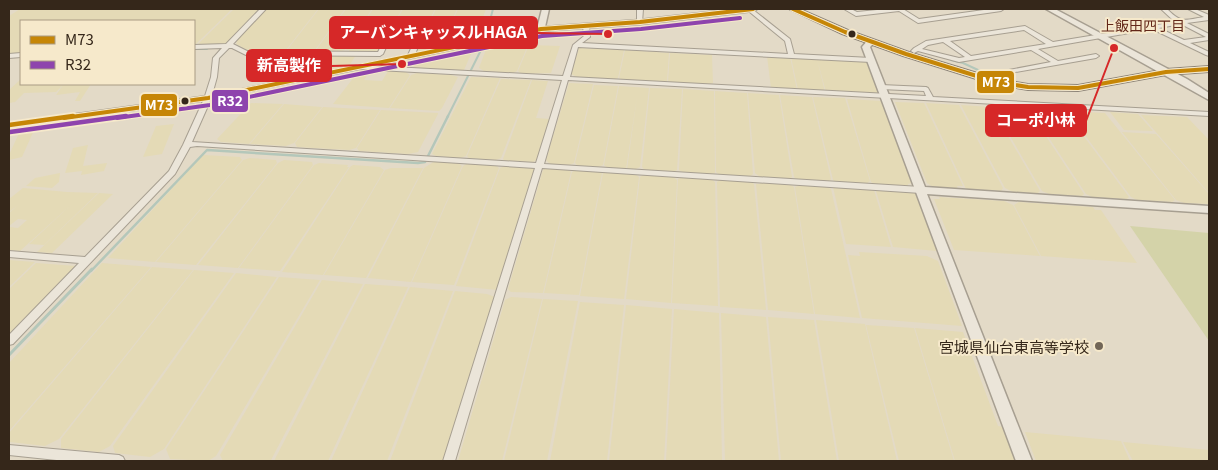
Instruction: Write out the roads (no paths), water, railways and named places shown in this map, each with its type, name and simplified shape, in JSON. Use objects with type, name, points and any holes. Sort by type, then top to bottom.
[{"type":"main road","points":[[793,9],[871,42],[906,54],[996,82],[1028,87],[1068,89],[1166,72],[1209,69]]},
{"type":"street","points":[[9,341],[172,172],[187,145],[208,98],[214,77],[216,58],[263,9]]},
{"type":"street","points":[[542,29],[545,9]]},
{"type":"street","points":[[640,9],[640,22]]},
{"type":"street","points":[[749,9],[788,40],[792,56]]},
{"type":"street","points":[[9,125],[208,98],[542,29],[640,22],[753,9]]},
{"type":"street","points":[[847,9],[856,14],[899,9],[918,21],[1001,9]]},
{"type":"street","points":[[1050,9],[1209,97]]},
{"type":"street","points":[[1164,9],[1174,19],[1209,37]]},
{"type":"street","points":[[1191,9],[1209,18]]},
{"type":"street","points":[[916,49],[959,60],[1209,18]]},
{"type":"street","points":[[449,461],[576,45],[587,37],[586,26]]},
{"type":"street","points":[[906,54],[926,43],[1025,28],[1053,45]]},
{"type":"street","points":[[1154,28],[1208,54]]},
{"type":"street","points":[[1183,42],[1209,37]]},
{"type":"street","points":[[195,52],[233,46],[246,53],[380,54],[386,40],[418,40],[411,56]]},
{"type":"street","points":[[944,40],[970,58]]},
{"type":"street","points":[[871,42],[866,47],[1024,461]]},
{"type":"street","points":[[576,45],[871,60]]},
{"type":"street","points":[[195,47],[225,48]]},
{"type":"street","points":[[1033,48],[1057,63]]},
{"type":"street","points":[[996,82],[995,74],[1096,56]]},
{"type":"street","points":[[360,67],[566,79],[883,92],[931,99],[1209,114]]},
{"type":"street","points":[[883,92],[926,89],[931,99]]},
{"type":"street","points":[[187,145],[426,158],[1209,209]]},
{"type":"street","points":[[9,254],[86,260]]},
{"type":"street","points":[[9,450],[119,461]]},
{"type":"waterway","points":[[91,271],[207,150],[425,162],[483,46],[493,9]]},
{"type":"waterway","points":[[195,49],[207,49]]},
{"type":"waterway","points":[[951,60],[963,63],[991,76]]},
{"type":"waterway","points":[[9,355],[92,269]]},
{"type":"place","name":"アーバンキャッスルHAGA","points":[[608,34]]},
{"type":"place","name":"コーポ小林","points":[[1114,48]]},
{"type":"place","name":"新高製作","points":[[402,64]]},
{"type":"place","name":"宮城県仙台東高等学校","points":[[1099,346]]},
{"type":"district","name":"上飯田四丁目","points":[[1143,25]]}]
